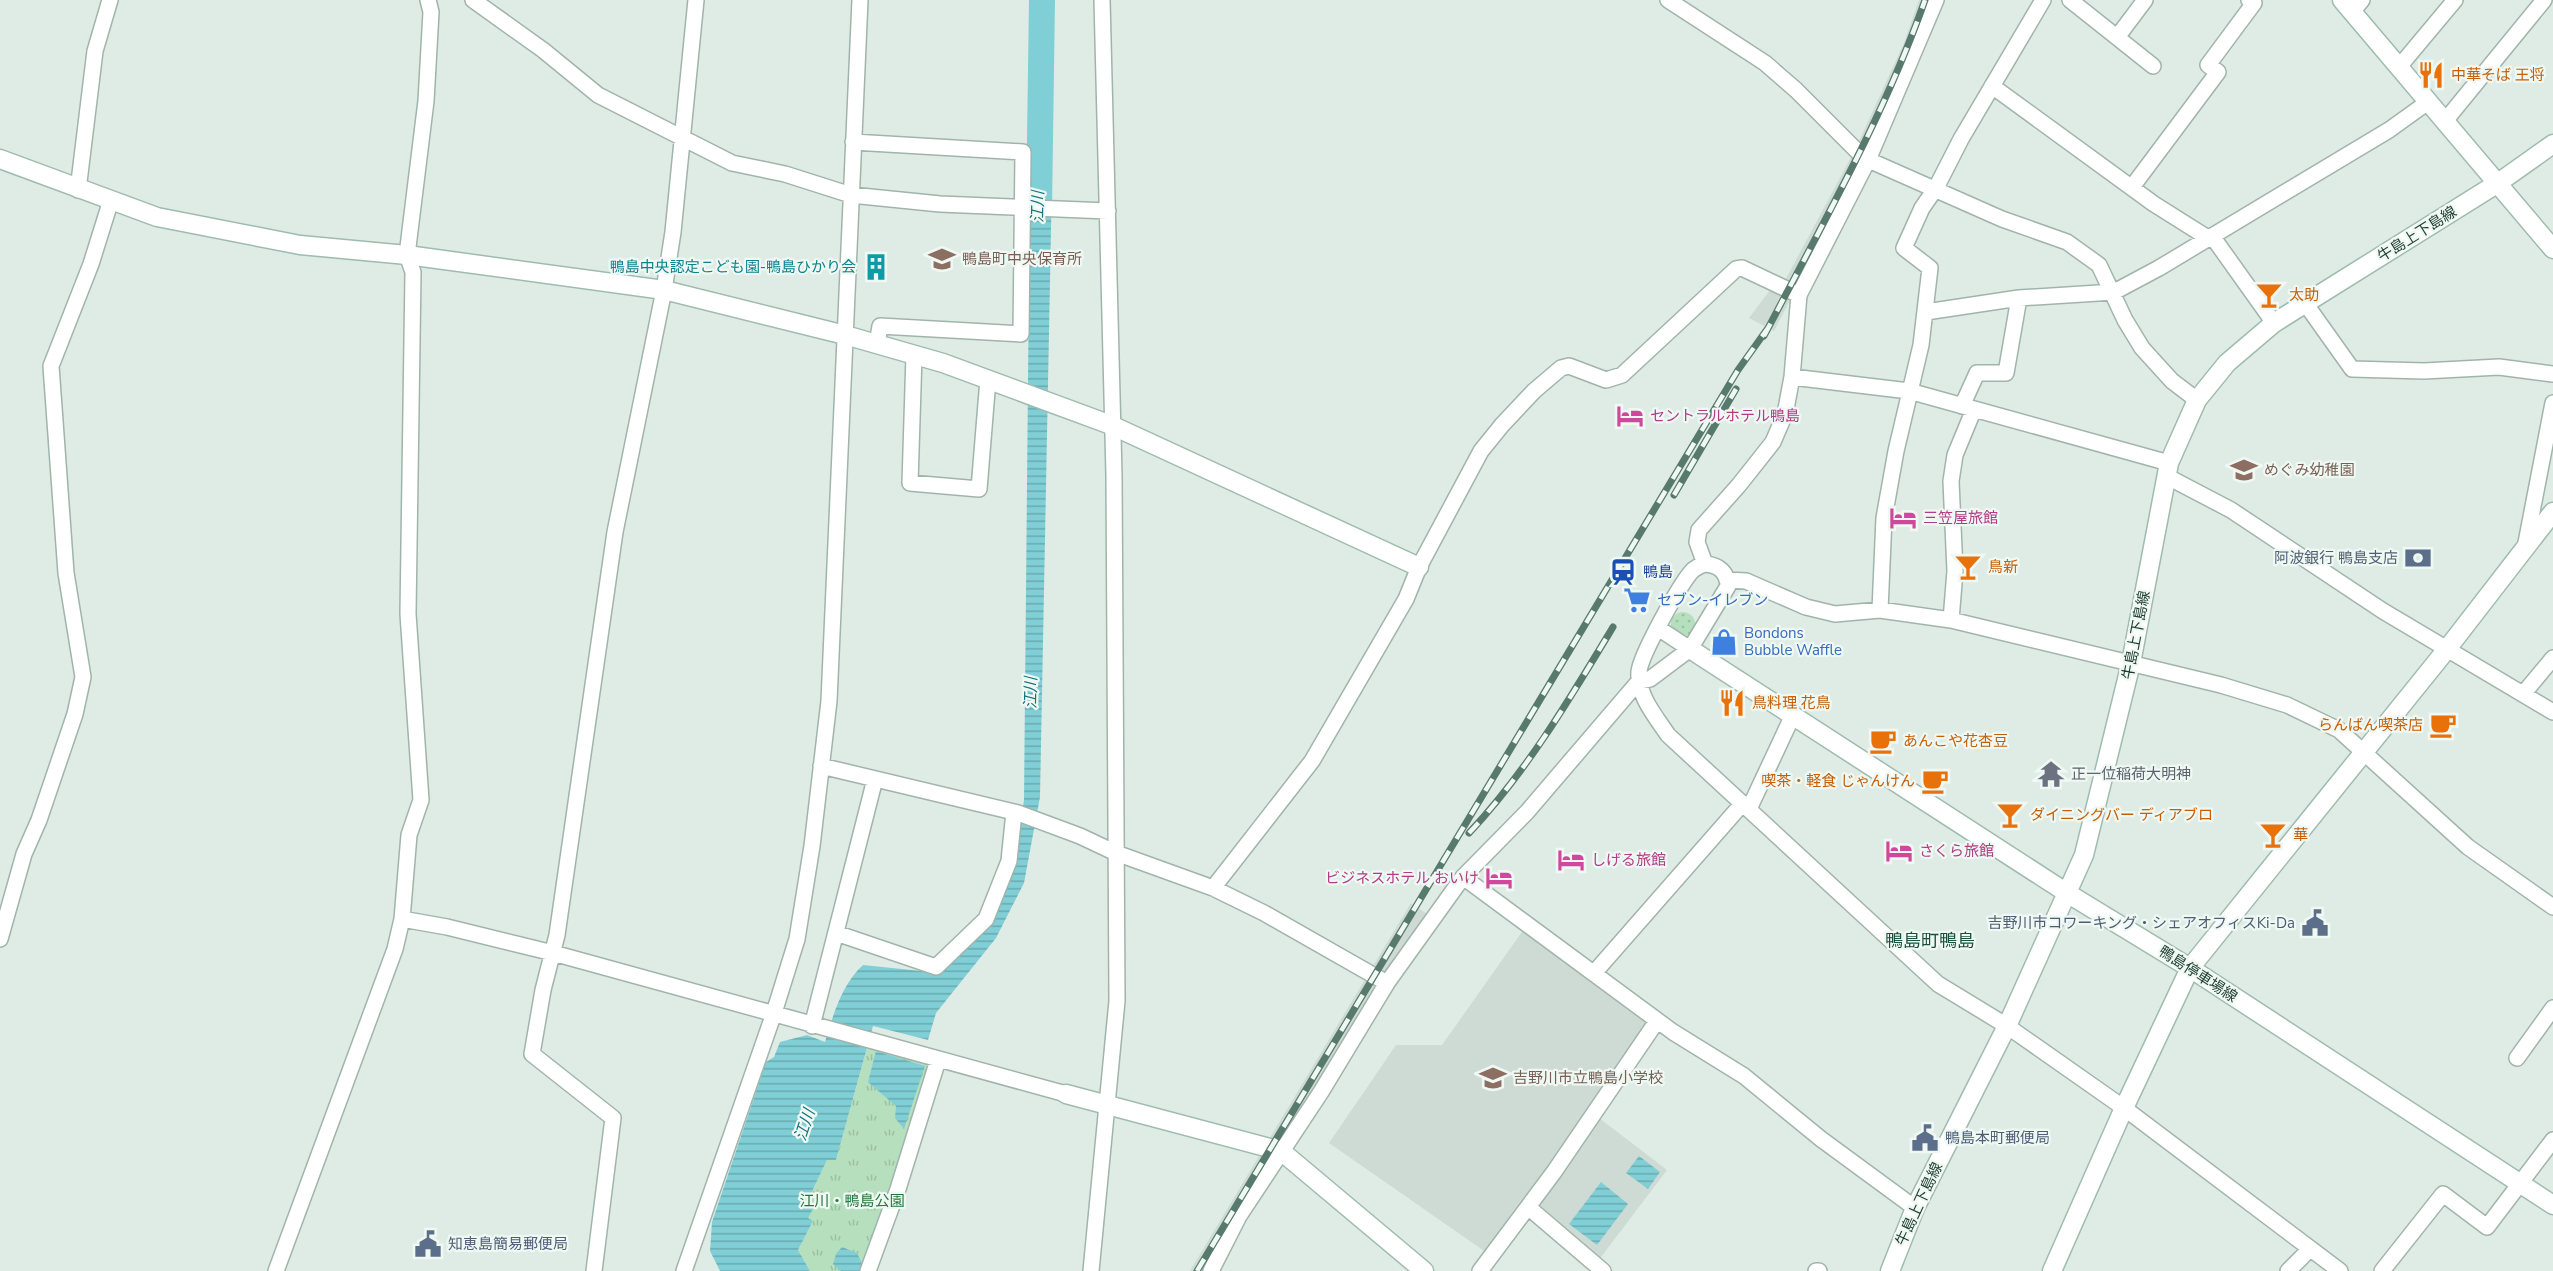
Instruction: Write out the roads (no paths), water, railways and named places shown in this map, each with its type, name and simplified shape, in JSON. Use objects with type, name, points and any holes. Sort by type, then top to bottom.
[{"type":"street","points":[[78,190],[95,51],[110,0]]},
{"type":"street","points":[[276,1271],[395,949],[402,919],[409,835],[421,800],[408,614],[413,272],[407,255],[426,101],[431,12],[428,0]]},
{"type":"street","points":[[473,0],[543,50],[598,95],[732,163],[785,174],[851,195],[940,204],[1108,211]]},
{"type":"street","points":[[594,1271],[613,1118],[532,1054],[543,990],[553,954],[615,532],[664,290],[673,232],[680,138],[696,0]]},
{"type":"street","points":[[684,1271],[773,1016],[797,939],[821,766],[829,701],[860,0]]},
{"type":"street","points":[[1091,1271],[1117,1001],[1108,211],[1102,0]]},
{"type":"street","points":[[1668,0],[1765,63],[1868,160],[2002,219],[2067,242],[2099,265],[2114,292],[2125,320],[2142,348],[2172,381],[2197,400]]},
{"type":"street","points":[[1705,564],[1697,542],[1699,530],[1773,442],[1785,414],[1792,377],[1798,295],[1868,160],[1936,0]]},
{"type":"street","points":[[1880,610],[1884,518],[1926,312],[1930,268],[1904,248],[1922,208],[1936,189],[1992,86],[2043,0]]},
{"type":"street","points":[[2070,0],[2153,66]]},
{"type":"street","points":[[2118,36],[2145,0]]},
{"type":"street","points":[[2132,187],[2218,72],[2208,65],[2253,3],[2249,0]]},
{"type":"street","points":[[2399,67],[2455,0]]},
{"type":"street","points":[[2445,121],[2544,0]]},
{"type":"street","points":[[2352,4],[2399,67],[2553,249]]},
{"type":"street","points":[[1992,86],[2132,187],[2210,237],[2274,323]]},
{"type":"street","points":[[1926,312],[2019,298],[2114,292],[2389,130],[2428,102]]},
{"type":"street","points":[[853,142],[1023,152],[1021,334],[880,326],[877,344]]},
{"type":"street","name":"牛島上下島線","points":[[1890,1271],[1915,1209],[2007,1026],[2084,855],[2131,663],[2168,469],[2197,400],[2227,363],[2274,323],[2498,183],[2553,144]]},
{"type":"street","points":[[0,159],[78,190],[157,217],[300,245],[407,255],[664,290],[877,344],[988,379],[1111,425],[1419,567]]},
{"type":"street","points":[[0,939],[24,854],[39,820],[75,714],[83,677],[66,573],[51,366],[91,264],[111,200]]},
{"type":"street","points":[[1213,888],[1312,761],[1406,599],[1419,567],[1481,451],[1502,425],[1554,372],[1569,366],[1606,380],[1622,375],[1736,269],[1742,268],[1798,295]]},
{"type":"street","points":[[1951,620],[1955,571],[1951,481],[1955,455],[1977,373],[2007,373],[2019,298]]},
{"type":"street","points":[[2305,303],[2352,369],[2424,371],[2499,367],[2553,374]]},
{"type":"street","points":[[914,355],[910,483],[980,489],[988,379]]},
{"type":"street","points":[[1792,377],[1909,391],[2168,469],[2383,611],[2553,712]]},
{"type":"street","points":[[2525,548],[2553,403]]},
{"type":"street","points":[[2052,1271],[2124,1108],[2190,968],[2447,649],[2553,512]]},
{"type":"street","points":[[1210,1271],[1239,1216],[1321,1092],[1387,984],[1462,877],[1527,812],[1639,681],[1650,679],[1690,649],[1726,592],[1727,580],[1720,568],[1705,564],[1691,572],[1658,628],[1638,671],[1639,681],[1646,702],[1668,735],[1938,984],[2007,1026],[2124,1108],[2340,1271]]},
{"type":"street","points":[[1727,580],[1746,581],[1806,607],[1835,614],[1880,610],[1951,620],[2131,663],[2287,705],[2339,730],[2468,847],[2553,907]]},
{"type":"street","points":[[1658,628],[1690,649]]},
{"type":"street","name":"鴨島停車場線","points":[[1690,649],[2067,893],[2190,968],[2553,1205]]},
{"type":"street","points":[[2523,694],[2553,658]]},
{"type":"street","points":[[1594,973],[1746,806],[1792,717]]},
{"type":"street","points":[[821,766],[1016,813],[1080,836],[1116,853],[1213,888],[1264,913],[1387,984]]},
{"type":"street","points":[[817,1027],[836,933],[875,779]]},
{"type":"street","points":[[836,933],[936,967],[986,919],[1009,861],[1016,813]]},
{"type":"street","points":[[1462,877],[1658,1021],[1744,1076],[1821,1139],[1915,1209]]},
{"type":"street","points":[[402,919],[447,927],[553,954],[773,1016],[938,1060],[989,1071],[1066,1094],[1281,1151],[1424,1271]]},
{"type":"street","points":[[2517,1058],[2553,1008]]},
{"type":"street","points":[[1480,1271],[1528,1207],[1658,1021]]},
{"type":"street","points":[[868,1271],[898,1189],[938,1060]]},
{"type":"street","points":[[2382,1271],[2443,1194],[2487,1227],[2553,1140]]},
{"type":"street","points":[[1528,1207],[1603,1271]]},
{"type":"street","points":[[2288,1271],[2310,1249]]},
{"type":"water","points":[[1030,171],[1052,178],[1040,797],[1024,883],[996,938],[936,1013],[928,1040],[873,1026],[836,1160],[827,1160],[806,1204],[814,1207],[808,1218],[813,1221],[798,1250],[810,1271],[720,1271],[710,1251],[712,1222],[766,1062],[774,1057],[780,1042],[807,1035],[825,1042],[844,991],[849,981],[863,965],[941,973],[994,917],[1013,871],[1024,800]]},
{"type":"water","points":[[876,1051],[925,1066],[904,1129],[895,1118],[896,1106],[868,1082]]},
{"type":"water","points":[[1639,1156],[1660,1172],[1648,1189],[1626,1173]]},
{"type":"water","points":[[1601,1182],[1628,1204],[1597,1245],[1569,1224]]},
{"type":"water","points":[[842,1247],[857,1253],[864,1267],[863,1271],[841,1271],[833,1264],[836,1254]]},
{"type":"waterway","name":"江川","points":[[1039,208],[1042,0]]},
{"type":"railway","points":[[1764,336],[1871,129],[1909,44],[1925,0]]},
{"type":"railway","points":[[1197,1271],[1738,370],[1768,328]]},
{"type":"railway","points":[[1674,495],[1736,389]]},
{"type":"railway","points":[[1469,833],[1528,760],[1613,627]]},
{"type":"place","name":"中華そば 王将","points":[[2431,75]]},
{"type":"place","name":"鴨島町中央保育所","points":[[942,259]]},
{"type":"place","name":"鴨島中央認定こども園-鴨島ひかり会","points":[[876,267]]},
{"type":"place","name":"太助","points":[[2269,295]]},
{"type":"place","name":"セントラルホテル鴨島","points":[[1630,416]]},
{"type":"place","name":"めぐみ幼稚園","points":[[2244,470]]},
{"type":"place","name":"三笠屋旅館","points":[[1903,518]]},
{"type":"place","name":"阿波銀行 鴨島支店","points":[[2418,558]]},
{"type":"place","name":"鳥新","points":[[1968,567]]},
{"type":"place","name":"鴨島","points":[[1623,572]]},
{"type":"place","name":"セブン-イレブン","points":[[1637,600]]},
{"type":"place","name":"Bondons Bubble Waffle","points":[[1724,642]]},
{"type":"place","name":"鳥料理 花鳥","points":[[1732,703]]},
{"type":"place","name":"らんばん喫茶店","points":[[2443,725]]},
{"type":"place","name":"あんこや花杏豆","points":[[1883,741]]},
{"type":"place","name":"正一位稲荷大明神","points":[[2051,774]]},
{"type":"place","name":"喫茶・軽食 じゃんけん","points":[[1935,781]]},
{"type":"place","name":"ダイニングバー ディアブロ","points":[[2010,815]]},
{"type":"place","name":"華","points":[[2273,835]]},
{"type":"place","name":"さくら旅館","points":[[1899,851]]},
{"type":"place","name":"しげる旅館","points":[[1571,860]]},
{"type":"place","name":"ビジネスホテル おいけ","points":[[1499,878]]},
{"type":"place","name":"吉野川市コワーキング・シェアオフィスKi-Da","points":[[2315,923]]},
{"type":"place","name":"吉野川市立鴨島小学校","points":[[1493,1078]]},
{"type":"place","name":"鴨島本町郵便局","points":[[1925,1138]]},
{"type":"place","name":"知恵島簡易郵便局","points":[[428,1244]]},
{"type":"district","name":"鴨島町鴨島","points":[[1930,941]]},
{"type":"park label","name":"江川・鴨島公園","points":[[852,1201]]}]
